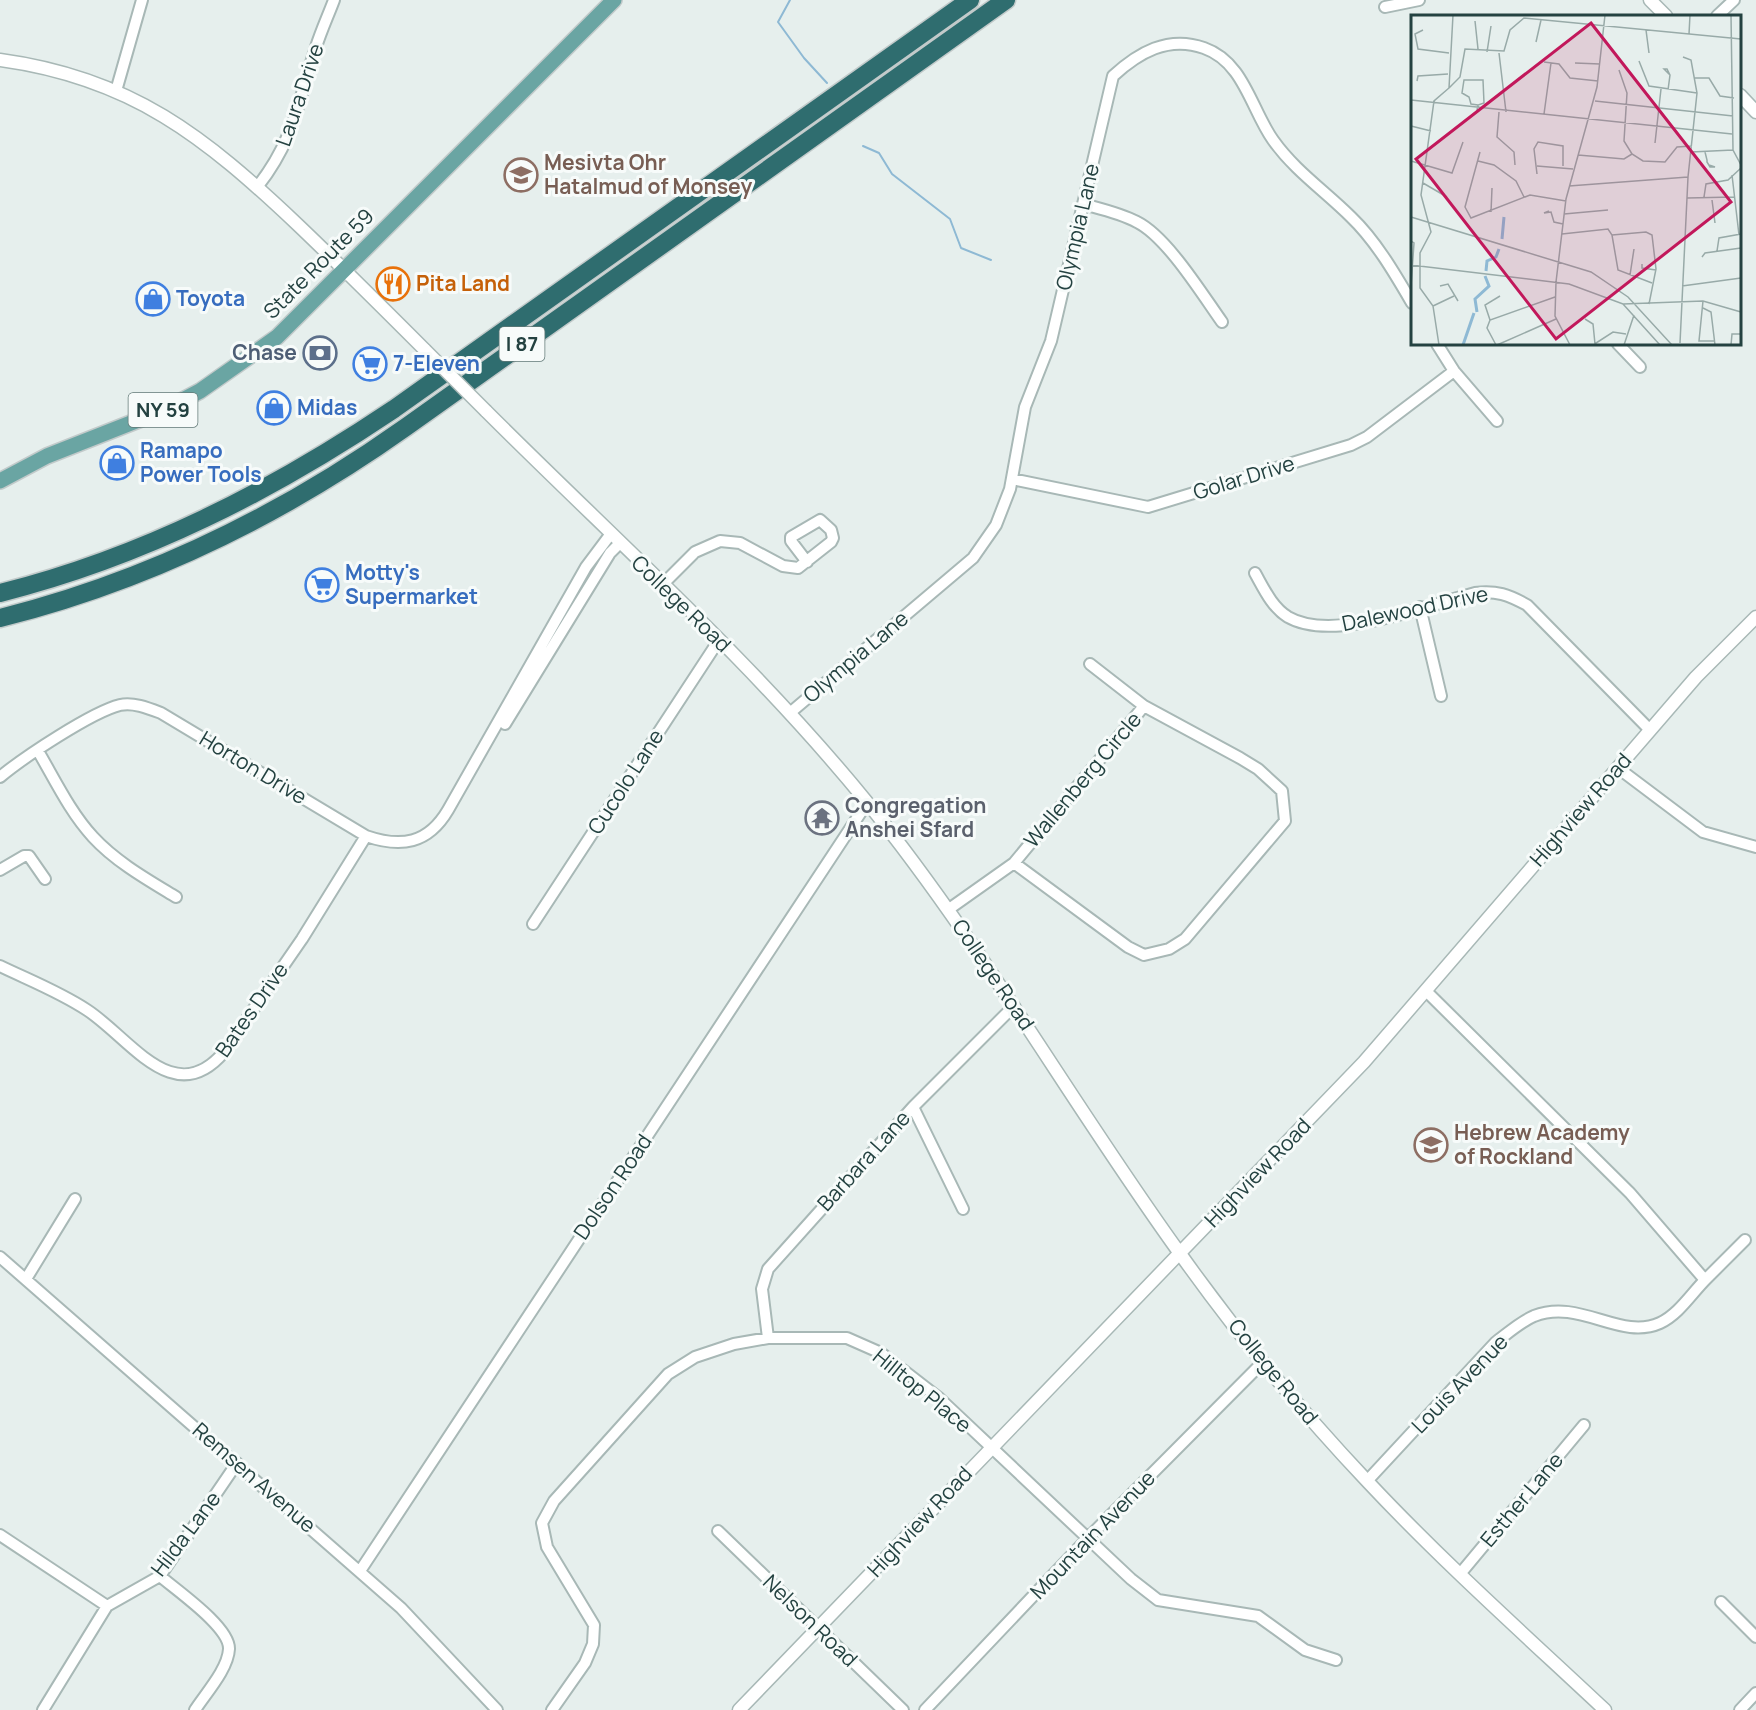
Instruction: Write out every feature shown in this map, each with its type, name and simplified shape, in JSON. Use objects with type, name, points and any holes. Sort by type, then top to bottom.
[{"type":"highway","name":"I 87","points":[[0,593],[90,566],[169,536],[246,499],[330,450],[403,402],[970,0]]},
{"type":"highway","name":"I 87","points":[[0,618],[98,589],[170,561],[240,529],[309,491],[390,439],[1006,0]]},
{"type":"main road","name":"State Route 59","points":[[0,481],[46,456],[164,410],[200,392],[277,337],[614,0]]},
{"type":"street","points":[[116,91],[142,0]]},
{"type":"street","name":"Laura Drive","points":[[258,186],[282,152],[293,128],[316,47],[334,0]]},
{"type":"street","points":[[1385,7],[1419,0]]},
{"type":"street","points":[[1650,0],[1665,15]]},
{"type":"street","points":[[1718,15],[1734,0]]},
{"type":"street","name":"Olympia Lane","points":[[790,712],[973,558],[996,525],[1012,479],[1025,407],[1051,341],[1113,76],[1140,54],[1175,43],[1203,47],[1218,54],[1233,67],[1273,140],[1316,188],[1353,218],[1383,256],[1411,300]]},
{"type":"street","name":"College Road","points":[[0,60],[31,64],[73,75],[116,91],[171,119],[227,159],[345,270],[790,712],[867,803],[949,909],[1180,1255],[1263,1362],[1367,1481],[1460,1574],[1605,1710]]},
{"type":"street","points":[[1741,96],[1756,112]]},
{"type":"street","points":[[1083,204],[1138,223],[1151,233],[1179,263],[1222,322]]},
{"type":"street","points":[[1438,345],[1454,371],[1497,421]]},
{"type":"street","points":[[1619,345],[1640,366]]},
{"type":"street","name":"Golar Drive","points":[[1012,479],[1148,507],[1351,446],[1367,437],[1454,371]]},
{"type":"street","name":"Horton Drive","points":[[0,777],[100,712],[122,704],[141,706],[160,712],[366,836],[385,843],[404,844],[426,836],[443,819],[480,758],[586,567],[615,539]]},
{"type":"street","points":[[662,585],[695,552],[714,542],[740,543],[789,568],[798,568],[807,562]]},
{"type":"street","name":"Dalewood Drive","points":[[1255,573],[1277,608],[1289,617],[1306,623],[1334,627],[1475,593],[1494,591],[1511,597],[1527,605],[1650,730]]},
{"type":"street","points":[[1420,607],[1441,696]]},
{"type":"street","name":"Highview Road","points":[[739,1710],[819,1629],[990,1447],[1180,1255],[1349,1077],[1426,992],[1696,677],[1756,617]]},
{"type":"street","name":"Cucolo Lane","points":[[533,924],[719,640]]},
{"type":"street","points":[[1090,664],[1144,706]]},
{"type":"street","name":"Wallenberg Circle","points":[[949,909],[1014,863],[1144,706],[1258,769],[1282,791],[1285,821],[1185,939],[1169,949],[1144,955],[1128,947],[1014,863]]},
{"type":"street","points":[[38,751],[76,814],[93,837],[139,874],[176,897]]},
{"type":"street","points":[[1618,768],[1703,832],[1756,847]]},
{"type":"street","name":"Dolson Road","points":[[360,1571],[867,803]]},
{"type":"street","name":"Bates Drive","points":[[0,966],[90,1011],[157,1068],[175,1075],[202,1071],[210,1068],[230,1043],[302,939],[366,836]]},
{"type":"street","points":[[0,870],[24,856],[29,856],[45,879]]},
{"type":"street","points":[[1426,992],[1630,1193],[1705,1280]]},
{"type":"street","name":"Barbara Lane","points":[[768,1338],[762,1289],[768,1269],[913,1107],[1014,1006]]},
{"type":"street","points":[[913,1107],[963,1209]]},
{"type":"street","points":[[26,1279],[75,1199]]},
{"type":"street","name":"Louis Avenue","points":[[1367,1481],[1496,1342],[1519,1324],[1534,1316],[1566,1311],[1631,1328],[1651,1326],[1673,1315],[1745,1240]]},
{"type":"street","name":"Remsen Avenue","points":[[0,1257],[401,1608],[492,1708]]},
{"type":"street","name":"Hilltop Place","points":[[552,1710],[585,1663],[593,1644],[594,1625],[547,1547],[542,1523],[554,1501],[668,1374],[695,1357],[735,1344],[768,1338],[847,1338],[881,1353],[939,1398],[1131,1579],[1158,1600],[1258,1616],[1305,1650],[1336,1660]]},
{"type":"street","name":"Mountain Avenue","points":[[926,1710],[1089,1537],[1263,1362]]},
{"type":"street","name":"Esther Lane","points":[[1460,1574],[1584,1425]]},
{"type":"street","name":"Hilda Lane","points":[[42,1710],[106,1606],[160,1576],[237,1463]]},
{"type":"street","name":"Nelson Road","points":[[718,1531],[903,1710]]},
{"type":"street","points":[[0,1535],[106,1606]]},
{"type":"street","points":[[160,1576],[216,1625],[226,1637],[229,1649],[224,1664],[195,1710]]},
{"type":"street","points":[[1721,1602],[1756,1637]]},
{"type":"street","points":[[1740,1710],[1756,1693]]},
{"type":"waterway","points":[[790,0],[778,22],[804,58],[827,83]]},
{"type":"waterway","points":[[863,146],[879,153],[892,174],[950,219],[961,248],[991,260]]},
{"type":"place","name":"Mesivta Ohr Hatalmud of Monsey","points":[[521,175]]},
{"type":"place","name":"Pita Land","points":[[393,284]]},
{"type":"place","name":"Toyota","points":[[153,299]]},
{"type":"place","name":"Chase","points":[[320,353]]},
{"type":"place","name":"7-Eleven","points":[[370,364]]},
{"type":"place","name":"Midas","points":[[274,408]]},
{"type":"place","name":"Ramapo Power Tools","points":[[117,463]]},
{"type":"place","name":"Motty's Supermarket","points":[[322,585]]},
{"type":"place","name":"Congregation Anshei Sfard","points":[[822,818]]},
{"type":"place","name":"Hebrew Academy of Rockland","points":[[1431,1145]]}]
